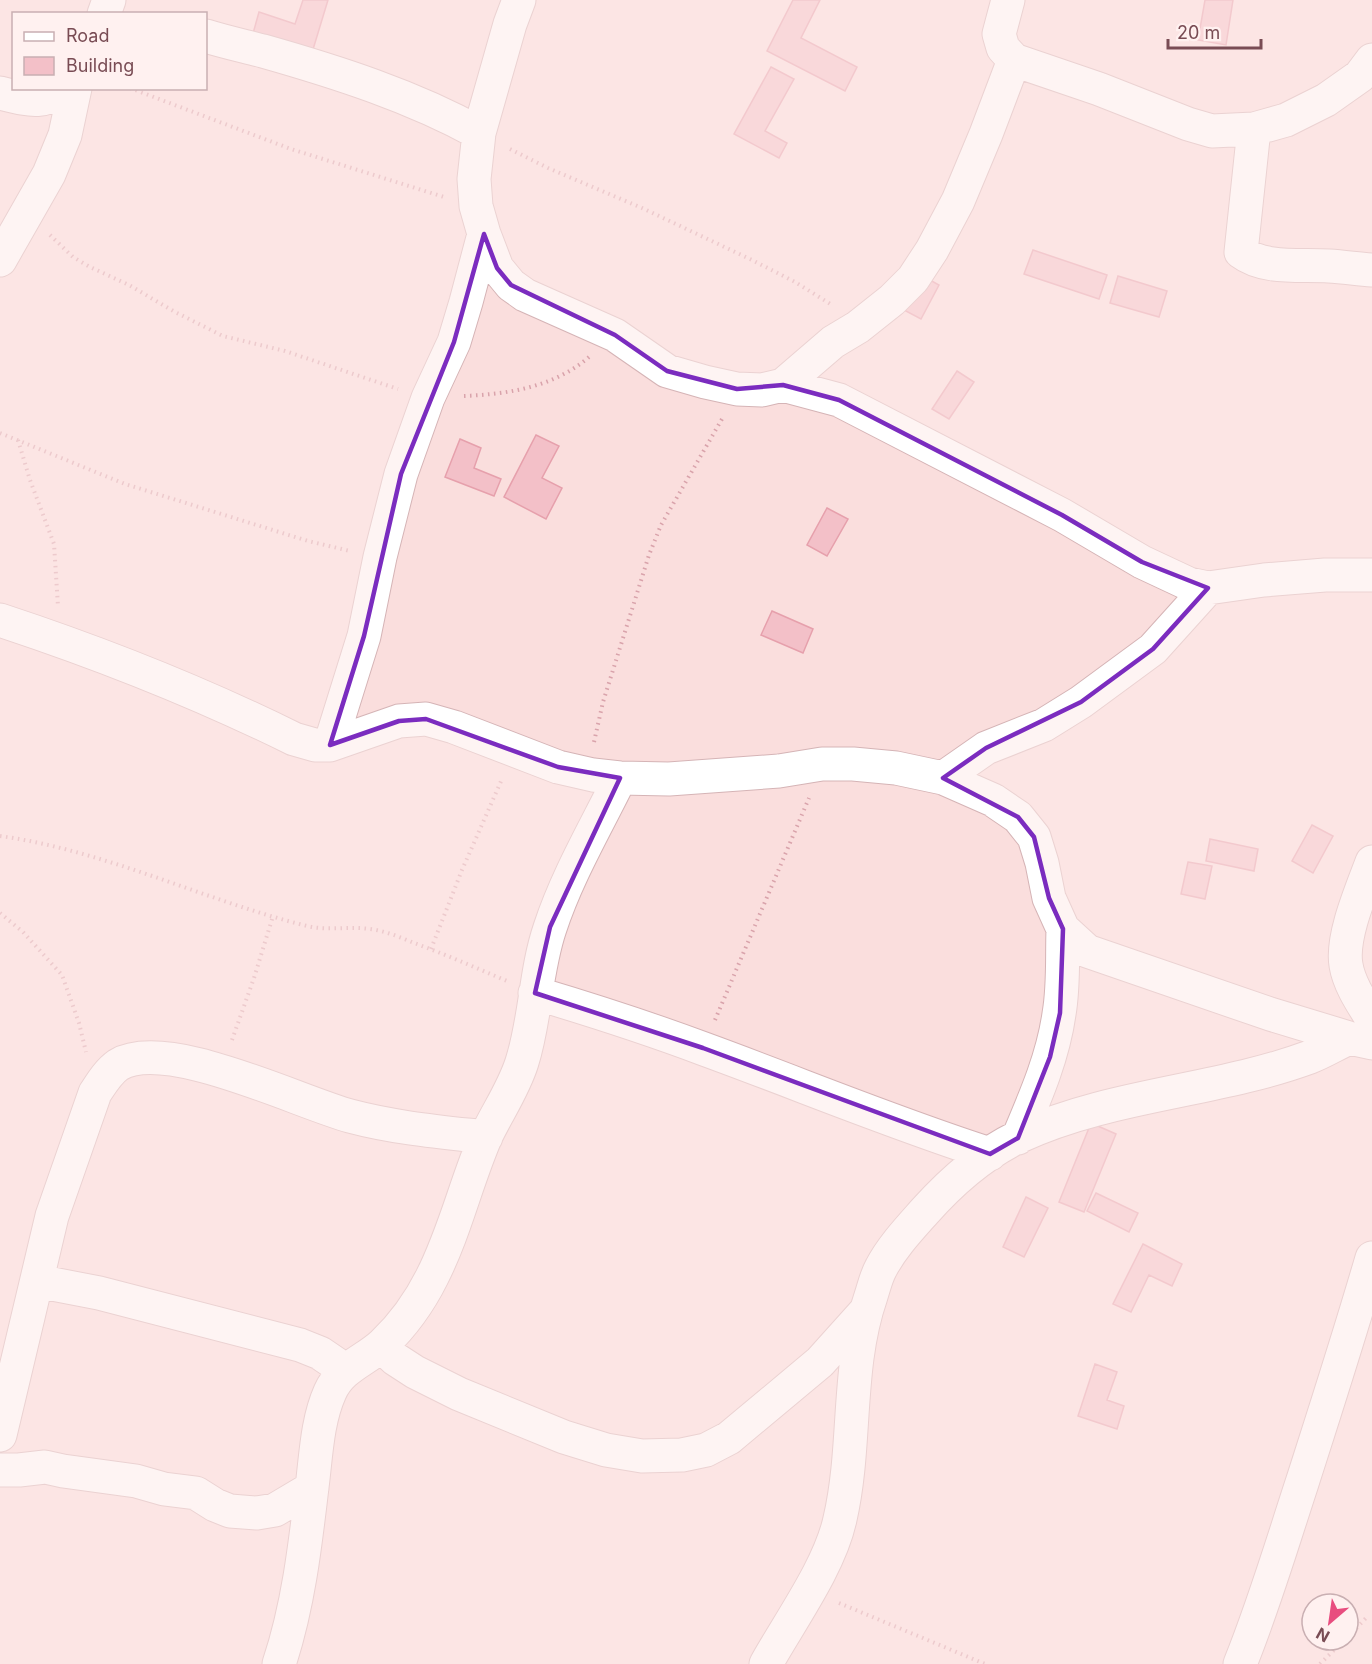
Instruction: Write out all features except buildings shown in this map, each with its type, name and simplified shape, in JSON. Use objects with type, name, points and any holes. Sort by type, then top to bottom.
[{"type":"street","points":[[519,0],[478,133],[474,179],[480,220],[497,268],[511,285],[525,296],[615,335],[668,370],[737,389],[762,390],[783,385],[833,342],[858,327],[892,300],[913,279],[932,250],[958,201],[1014,60]]},
{"type":"street","points":[[1008,0],[999,34],[1003,48],[1014,60],[1212,131],[1254,129],[1286,120],[1326,100],[1360,76],[1372,60]]},
{"type":"street","points":[[207,36],[263,51],[386,91],[450,117],[478,133]]},
{"type":"street","points":[[0,93],[33,101],[55,97],[69,90]]},
{"type":"street","points":[[0,260],[49,174],[65,135],[73,90]]},
{"type":"street","points":[[1254,129],[1241,252],[1248,257],[1270,264],[1372,270]]},
{"type":"street","points":[[330,745],[364,636],[380,557],[407,456],[428,398],[454,342],[466,302],[480,220]]},
{"type":"street","points":[[783,385],[839,400],[1062,515],[1142,562],[1189,584],[1208,588],[1304,576],[1372,575]]},
{"type":"street","points":[[943,777],[986,748],[1044,724],[1103,686],[1153,649],[1208,588]]},
{"type":"street","points":[[0,620],[59,639],[152,675],[294,739],[315,745],[330,745],[399,721],[426,719],[454,727],[558,767],[607,777],[669,779],[779,771],[822,764],[874,766],[943,777],[993,800],[1023,823],[1034,837],[1049,898],[1063,929],[1087,951],[1145,972],[1364,1033]]},
{"type":"street","points":[[279,1664],[290,1631],[304,1552],[322,1415],[331,1390],[345,1370],[381,1346],[398,1328],[431,1278],[452,1230],[486,1137],[521,1064],[530,1031],[541,959],[550,927],[587,844],[607,777]]},
{"type":"street","points":[[1364,1033],[1346,966],[1344,948],[1372,862]]},
{"type":"street","points":[[1004,1146],[1036,1096],[1050,1057],[1060,1012],[1063,929]]},
{"type":"street","points":[[535,993],[703,1048],[862,1110],[1004,1146]]},
{"type":"street","points":[[766,1664],[826,1560],[840,1520],[846,1483],[857,1352],[866,1312],[880,1270],[897,1242],[941,1193],[1004,1146],[1071,1116],[1268,1071],[1312,1056],[1364,1033]]},
{"type":"street","points":[[0,1435],[52,1216],[95,1094],[105,1078],[119,1065],[141,1058],[175,1059],[218,1069],[351,1116],[412,1128],[486,1137]]},
{"type":"street","points":[[1240,1664],[1252,1635],[1352,1329],[1372,1258]]},
{"type":"street","points":[[37,1281],[99,1293],[300,1345],[320,1353],[345,1370]]},
{"type":"street","points":[[381,1346],[395,1359],[415,1372],[459,1394],[564,1437],[606,1450],[642,1456],[682,1455],[706,1450],[729,1438],[820,1362],[866,1312]]},
{"type":"street","points":[[0,1470],[45,1467],[136,1481],[164,1489],[196,1493],[230,1511],[275,1510],[312,1488]]},
{"type":"path","points":[[135,90],[291,149],[433,194],[480,220]]},
{"type":"path","points":[[478,133],[548,168],[642,208],[752,260],[795,282],[830,304],[858,327]]},
{"type":"path","points":[[26,215],[73,257],[223,336],[285,351],[428,398],[499,395],[549,382],[584,361],[615,335]]},
{"type":"path","points":[[607,777],[593,752],[596,729],[649,555],[661,525],[737,389]]},
{"type":"path","points":[[0,433],[125,484],[219,515],[308,542],[380,557]]},
{"type":"path","points":[[18,440],[54,544],[59,639]]},
{"type":"path","points":[[431,949],[462,870],[515,751]]},
{"type":"path","points":[[703,1048],[744,948],[799,825],[822,764]]},
{"type":"path","points":[[0,836],[80,852],[308,926],[329,929],[370,929],[395,936],[535,993]]},
{"type":"path","points":[[0,913],[23,932],[62,975],[79,1023],[95,1094]]},
{"type":"path","points":[[218,1069],[242,1016],[273,916]]},
{"type":"path","points":[[808,1591],[985,1664]]},
{"type":"path","points":[[1360,1624],[1366,1618]]},
{"type":"path","points":[[1320,1664],[1332,1652]]},
{"type":"highlighted area","points":[[484,234],[497,268],[511,285],[615,335],[667,371],[737,389],[783,385],[839,400],[1062,515],[1142,562],[1208,588],[1153,649],[1081,702],[986,748],[943,778],[1018,817],[1034,837],[1049,898],[1063,929],[1060,1013],[1050,1057],[1018,1138],[990,1154],[703,1048],[535,993],[550,927],[620,778],[558,767],[426,719],[399,721],[330,745],[364,636],[401,474],[454,342]]},
{"type":"shaded area","points":[[0,0],[1372,0],[1372,1664],[0,1664]]}]
